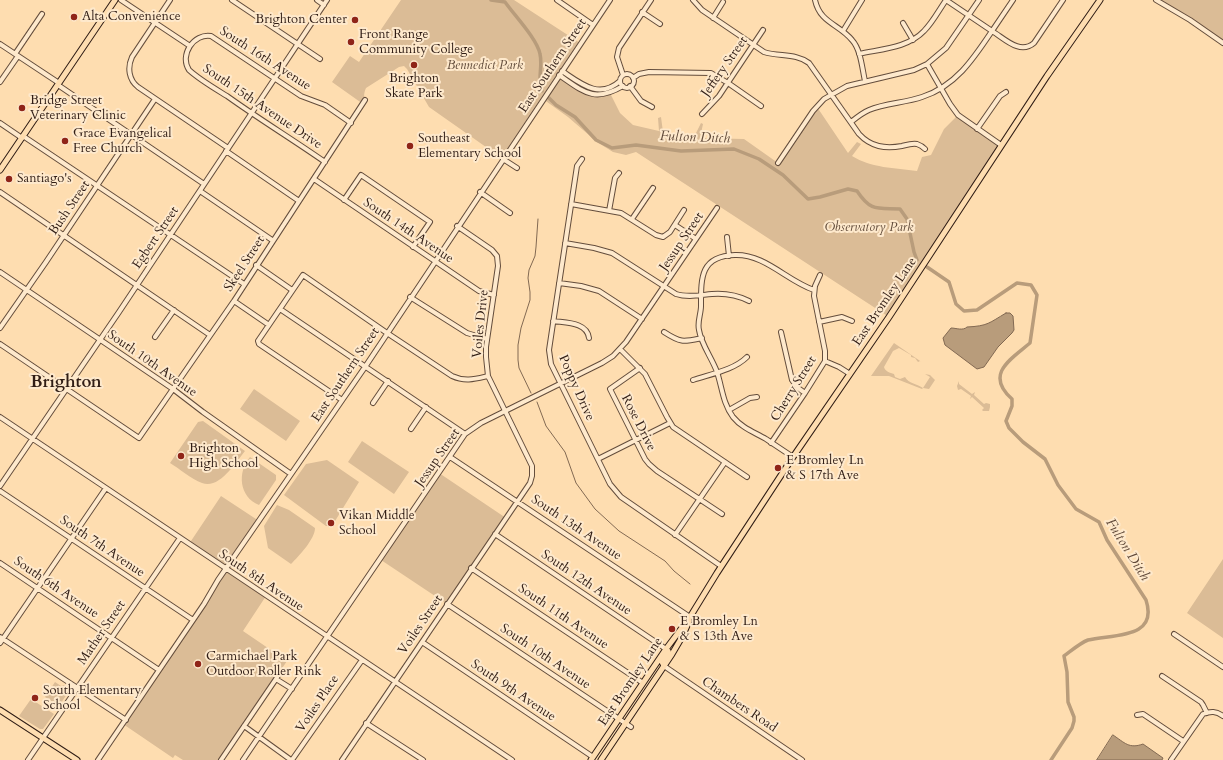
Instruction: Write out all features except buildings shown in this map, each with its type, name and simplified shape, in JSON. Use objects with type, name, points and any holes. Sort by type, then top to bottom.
[{"type":"main road","points":[[0,170],[115,0]]},
{"type":"main road","name":"East Bromley Lane","points":[[592,758],[690,616],[793,457],[850,374],[1001,145],[1100,0]]},
{"type":"main road","name":"East Bromley Lane","points":[[601,760],[682,637],[690,616]]},
{"type":"main road","points":[[652,670],[658,666],[664,666],[663,661],[678,633]]},
{"type":"main road","points":[[0,710],[77,760]]},
{"type":"street","points":[[121,0],[190,46]]},
{"type":"street","points":[[170,0],[132,57],[129,70],[136,86],[299,201]]},
{"type":"street","points":[[232,0],[320,59]]},
{"type":"street","points":[[317,0],[324,5]]},
{"type":"street","name":"Egbert Street","points":[[0,486],[137,285],[327,0]]},
{"type":"street","points":[[557,0],[593,25]]},
{"type":"street","name":"East Southern Street","points":[[98,760],[226,569],[342,400],[457,226],[610,0]]},
{"type":"street","points":[[560,73],[592,89],[606,89],[620,81],[623,75],[617,57],[619,48],[651,0]]},
{"type":"street","points":[[693,0],[702,10],[764,52],[782,56],[792,56],[804,60],[812,67],[861,136],[874,145],[889,148],[914,144],[926,149]]},
{"type":"street","points":[[815,0],[817,8],[822,16],[843,31],[852,40],[859,54],[865,81]]},
{"type":"street","points":[[843,31],[862,0]]},
{"type":"street","points":[[859,54],[901,45],[913,40],[927,27],[946,0],[1018,47],[1028,48],[1036,41],[1063,0]]},
{"type":"street","points":[[778,163],[813,111],[831,94],[847,86],[914,70],[927,64],[946,48],[979,0]]},
{"type":"street","points":[[851,122],[870,110],[922,97],[952,81],[969,64],[1013,0]]},
{"type":"street","points":[[1156,0],[1190,20],[1223,43]]},
{"type":"street","points":[[713,18],[723,2]]},
{"type":"street","points":[[642,12],[660,24]]},
{"type":"street","points":[[0,82],[42,14]]},
{"type":"street","points":[[903,23],[913,40]]},
{"type":"street","name":"Jeffery Street","points":[[702,114],[714,102],[728,83],[763,30]]},
{"type":"street","name":"South 16th Avenue","points":[[190,46],[199,37],[211,36],[301,96],[325,105],[351,123]]},
{"type":"street","points":[[0,44],[204,184]]},
{"type":"street","name":"South 15th Avenue Drive","points":[[190,46],[185,59],[189,70],[325,162]]},
{"type":"street","points":[[927,64],[958,115],[1001,145]]},
{"type":"street","points":[[633,78],[639,74],[649,72],[711,73],[762,106]]},
{"type":"street","points":[[560,73],[581,90],[594,94],[605,94],[623,86],[630,86],[634,82],[633,78]]},
{"type":"street","points":[[623,75],[628,74],[633,78]]},
{"type":"street","points":[[620,81],[623,86]]},
{"type":"street","points":[[630,86],[641,101],[652,108]]},
{"type":"street","points":[[977,129],[1000,96],[1006,92]]},
{"type":"street","name":"Bush Street","points":[[0,328],[155,99]]},
{"type":"street","name":"Skeel Street","points":[[66,389],[139,438],[234,301],[272,240],[314,179],[365,100]]},
{"type":"street","points":[[0,123],[244,284]]},
{"type":"street","points":[[502,159],[517,168]]},
{"type":"street","name":"Poppy Drive","points":[[582,159],[577,166],[553,321],[550,353],[553,368],[612,488],[621,497],[721,566]]},
{"type":"street","points":[[609,211],[615,178],[619,173]]},
{"type":"street","points":[[344,200],[360,175],[430,222],[413,247]]},
{"type":"street","name":"South 14th Avenue","points":[[314,179],[479,291],[494,295]]},
{"type":"street","points":[[632,219],[653,188]]},
{"type":"street","points":[[200,191],[272,240]]},
{"type":"street","points":[[0,192],[210,335]]},
{"type":"street","points":[[480,192],[510,213]]},
{"type":"street","points":[[571,204],[621,213],[664,239],[676,224],[684,210]]},
{"type":"street","name":"Jessup Street","points":[[243,760],[465,434],[473,428],[602,363],[620,349],[642,319],[716,208]]},
{"type":"street","points":[[676,224],[696,239]]},
{"type":"street","name":"Voiles Drive","points":[[457,226],[489,247],[496,254],[498,266],[487,339],[486,357],[488,376],[532,468],[531,480],[517,501]]},
{"type":"street","points":[[727,237],[729,256]]},
{"type":"street","points":[[565,243],[612,253],[663,287],[681,296],[727,294],[741,297],[749,301]]},
{"type":"street","points":[[793,457],[741,425],[729,410],[724,399],[717,372],[702,338],[699,326],[702,281],[706,268],[715,259],[722,256],[747,256],[759,260],[797,283],[814,290]]},
{"type":"street","points":[[256,265],[292,290]]},
{"type":"street","name":"South 10th Avenue","points":[[0,272],[173,388],[203,412],[291,474]]},
{"type":"street","points":[[342,400],[259,344],[258,341],[303,275],[387,333],[457,378],[470,380],[488,376]]},
{"type":"street","name":"Cherry Street","points":[[771,443],[825,361],[826,351],[814,304],[814,290],[820,275]]},
{"type":"street","points":[[559,283],[581,286],[599,291],[642,319]]},
{"type":"street","points":[[410,297],[467,333],[487,339]]},
{"type":"street","points":[[234,301],[269,325]]},
{"type":"street","points":[[280,309],[465,434]]},
{"type":"street","points":[[155,337],[174,310]]},
{"type":"street","points":[[819,322],[842,317],[852,321]]},
{"type":"street","points":[[553,321],[582,326],[587,330],[589,338]]},
{"type":"street","points":[[664,332],[673,338],[683,341],[702,338]]},
{"type":"street","points":[[781,332],[792,380],[798,388],[805,393]]},
{"type":"street","points":[[0,344],[66,389]]},
{"type":"street","points":[[620,349],[640,368],[649,381],[670,423],[676,429],[747,477]]},
{"type":"street","points":[[693,380],[734,366],[747,357]]},
{"type":"street","points":[[825,361],[850,374]]},
{"type":"street","name":"Rose Drive","points":[[640,368],[610,389],[645,459],[652,467],[722,514]]},
{"type":"street","points":[[373,403],[388,382]]},
{"type":"street","points":[[729,410],[750,398],[757,397]]},
{"type":"street","points":[[411,429],[426,407]]},
{"type":"street","name":"South 8th Avenue","points":[[0,417],[512,760]]},
{"type":"street","points":[[598,459],[670,423]]},
{"type":"street","name":"South 13th Avenue","points":[[450,456],[690,616]]},
{"type":"street","points":[[675,535],[725,462]]},
{"type":"street","points":[[106,488],[39,588],[1,640],[126,720]]},
{"type":"street","name":"South 7th Avenue","points":[[0,490],[193,620]]},
{"type":"street","name":"Voiles Street","points":[[342,760],[517,501]]},
{"type":"street","name":"South 12th Avenue","points":[[495,534],[666,649]]},
{"type":"street","name":"Mather Street","points":[[28,760],[180,538]]},
{"type":"street","name":"South 6th Avenue","points":[[0,563],[159,670]]},
{"type":"street","name":"South 11th Avenue","points":[[471,568],[643,683]]},
{"type":"street","name":"South 10th Avenue","points":[[447,604],[631,727]]},
{"type":"street","points":[[1174,634],[1223,667]]},
{"type":"street","name":"South 9th Avenue","points":[[422,642],[592,758]]},
{"type":"street","name":"Voiles Place","points":[[291,760],[362,660]]},
{"type":"street","name":"Chambers Road","points":[[664,666],[802,760]]},
{"type":"street","points":[[221,760],[242,727],[276,680],[279,674],[277,673]]},
{"type":"street","points":[[1162,676],[1200,702],[1207,713]]},
{"type":"street","points":[[276,680],[292,689]]},
{"type":"street","points":[[1171,760],[1200,717],[1207,713],[1216,712],[1223,716]]},
{"type":"street","points":[[1137,715],[1143,714],[1183,741]]},
{"type":"street","points":[[366,723],[423,760]]},
{"type":"street","points":[[242,727],[259,737],[291,760]]},
{"type":"green space","name":"Observatory Park","points":[[401,0],[514,0],[580,43],[559,75],[589,93],[610,93],[620,113],[633,125],[659,131],[658,118],[661,117],[663,132],[679,137],[694,137],[701,123],[703,124],[700,138],[744,139],[778,163],[817,107],[848,153],[857,142],[861,144],[852,156],[875,165],[917,171],[922,157],[931,155],[944,129],[958,115],[1001,145],[889,317],[636,152],[626,155],[613,152],[597,142],[568,117],[543,99],[503,159],[429,107],[404,66],[399,67],[366,88],[363,104],[332,82],[350,56],[359,62]]},
{"type":"green space","points":[[1156,0],[1223,0],[1223,43]]},
{"type":"green space","points":[[894,343],[923,363],[920,361],[918,362],[915,358],[911,357],[911,355],[899,348],[893,351],[884,367],[888,372],[894,374],[895,377],[900,379],[905,377],[909,381],[923,388],[922,389],[889,376],[871,376]]},
{"type":"green space","points":[[925,374],[930,375],[935,380],[929,389],[923,388],[930,377]]},
{"type":"green space","points":[[959,381],[959,384],[972,394],[975,392],[974,395],[984,404],[990,404],[989,411],[983,411],[982,410],[984,408],[972,397],[970,399],[971,396],[961,389],[958,390],[957,386]]},
{"type":"green space","points":[[254,389],[300,421],[286,441],[240,409]]},
{"type":"green space","points":[[203,421],[245,451],[221,479],[208,484],[194,479],[170,463],[198,422]]},
{"type":"green space","points":[[362,441],[409,472],[394,494],[348,462]]},
{"type":"green space","points":[[250,457],[276,475],[276,480],[259,505],[247,496],[242,484],[243,470]]},
{"type":"green space","points":[[327,460],[359,482],[332,526],[326,526],[284,495],[306,464]]},
{"type":"green space","points":[[439,473],[506,518],[447,604],[381,560]]},
{"type":"green space","points":[[221,496],[259,521],[226,569],[189,544]]},
{"type":"green space","points":[[277,505],[289,510],[315,528],[310,542],[291,564],[268,548],[264,526]]},
{"type":"green space","points":[[1223,559],[1223,638],[1187,613]]},
{"type":"green space","points":[[226,569],[266,596],[243,631],[287,661],[219,760],[183,760],[175,755],[173,758],[123,724]]},
{"type":"green space","points":[[55,682],[61,686],[65,685],[71,688],[59,706],[45,697]]},
{"type":"green space","points":[[31,699],[54,714],[43,729],[40,729],[19,716]]},
{"type":"shaded area","points":[[1006,313],[1010,313],[1013,316],[1014,330],[998,347],[984,367],[977,369],[945,345],[943,338],[951,328],[961,329],[984,325]]},
{"type":"shaded area","points":[[1113,735],[1124,743],[1134,746],[1143,744],[1163,758],[1162,760],[1097,760]]},
{"type":"waterway","name":"Fulton Ditch","points":[[491,0],[505,2],[535,42],[541,59],[540,82],[542,91]]},
{"type":"waterway","name":"Fulton Ditch","points":[[549,98],[556,105],[575,117],[596,140],[612,148],[636,145],[681,151],[734,149],[759,159],[783,175],[808,199],[848,189],[857,191],[866,203],[875,208],[900,209],[907,219],[917,260]]},
{"type":"waterway","points":[[531,393],[519,368],[518,345],[521,328],[530,300],[528,278],[529,270],[535,256],[538,219]]},
{"type":"waterway","name":"Fulton Ditch","points":[[927,267],[949,282],[956,304],[964,311],[977,310],[1017,283],[1031,285],[1037,295],[1030,343],[1009,361],[1003,368],[1000,375],[1000,382],[1004,390],[1012,399],[1012,406],[1006,421],[1009,428],[1023,442],[1045,459],[1058,485],[1076,509],[1099,522],[1107,540],[1146,600],[1148,613],[1146,622],[1139,629],[1130,633],[1088,640],[1064,656],[1067,672],[1068,702],[1074,717],[1074,721],[1072,728],[1051,760]]},
{"type":"waterway","points":[[537,402],[546,426],[565,452],[576,483],[595,509],[619,531],[665,561],[674,571],[690,584]]},
{"type":"place","name":"Alta Convenience","points":[[74,17]]},
{"type":"place","name":"Brighton Center","points":[[355,20]]},
{"type":"place","name":"Front Range Community College","points":[[351,42]]},
{"type":"place","name":"Brighton Skate Park","points":[[414,65]]},
{"type":"place","name":"Bridge Street Veterinary Clinic","points":[[22,108]]},
{"type":"place","name":"Grace Evangelical Free Church","points":[[65,141]]},
{"type":"place","name":"Southeast Elementary School","points":[[410,146]]},
{"type":"place","name":"Santiago's","points":[[9,179]]},
{"type":"place","name":"Brighton High School","points":[[181,456]]},
{"type":"place","name":"E Bromley Ln & S 17th Ave","points":[[778,468]]},
{"type":"place","name":"Vikan Middle School","points":[[331,523]]},
{"type":"place","name":"E Bromley Ln & S 13th Ave","points":[[672,629]]},
{"type":"place","name":"Carmichael Park Outdoor Roller Rink","points":[[198,664]]},
{"type":"place","name":"South Elementary School","points":[[35,698]]},
{"type":"district","name":"Brighton","points":[[66,383]]},
{"type":"park label","name":"Bennedict Park","points":[[485,66]]}]
